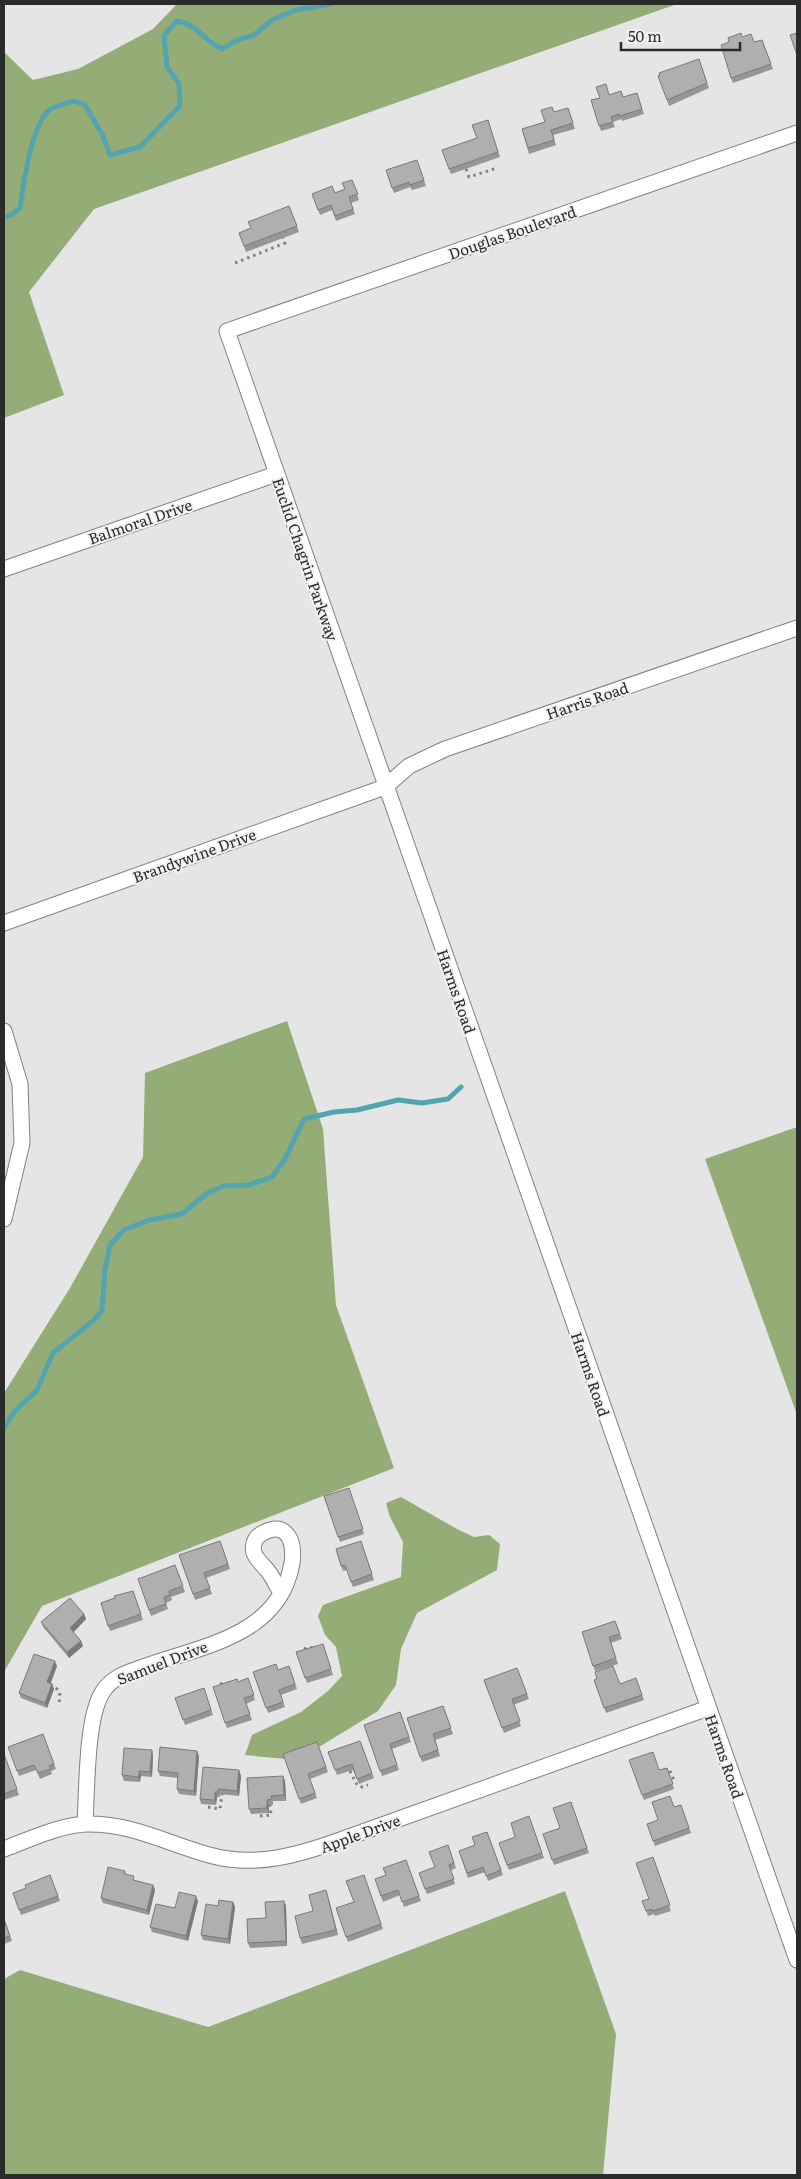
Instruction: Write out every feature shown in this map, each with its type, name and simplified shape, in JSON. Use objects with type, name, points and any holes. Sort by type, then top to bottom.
[{"type":"street","name":"Douglas Boulevard","points":[[227,331],[797,133]]},
{"type":"street","name":"Euclid Chagrin Parkway","points":[[227,331],[385,787]]},
{"type":"street","name":"Balmoral Drive","points":[[4,568],[276,474]]},
{"type":"street","name":"Harris Road","points":[[385,787],[408,766],[445,749],[797,628]]},
{"type":"street","name":"Brandywine Drive","points":[[4,923],[385,787]]},
{"type":"street","name":"Harms Road","points":[[385,787],[797,1960]]},
{"type":"street","points":[[4,1031],[20,1084],[22,1143],[4,1219]]},
{"type":"street","name":"Samuel Drive","points":[[85,1824],[92,1720],[97,1702],[108,1684],[126,1673],[240,1633],[259,1621],[281,1593]]},
{"type":"street","name":"Apple Drive","points":[[4,1849],[55,1831],[85,1824],[130,1828],[210,1855],[235,1860],[256,1861],[289,1857],[336,1842],[708,1708]]},
{"type":"path","points":[[466,169],[469,177],[497,168]]},
{"type":"path","points":[[235,263],[285,243],[283,238]]},
{"type":"path","points":[[304,1649],[313,1647],[316,1652]]},
{"type":"path","points":[[220,1684],[228,1682],[232,1686]]},
{"type":"path","points":[[50,1685],[60,1692],[59,1703]]},
{"type":"path","points":[[660,1773],[670,1769],[674,1780]]},
{"type":"path","points":[[350,1771],[357,1785],[368,1785]]},
{"type":"path","points":[[208,1807],[220,1809],[222,1794]]},
{"type":"path","points":[[260,1816],[271,1815],[270,1805]]},
{"type":"green space","points":[[177,4],[677,4],[94,209],[29,292],[64,395],[4,418],[4,52],[33,80],[78,69],[153,29]]},
{"type":"green space","points":[[287,1021],[323,1129],[336,1305],[394,1468],[42,1606],[4,1672],[4,1393],[70,1288],[143,1157],[145,1073]]},
{"type":"green space","points":[[797,1127],[797,1415],[705,1159]]},
{"type":"green space","points":[[401,1497],[474,1537],[489,1535],[500,1544],[497,1570],[417,1613],[401,1649],[396,1685],[378,1711],[319,1747],[285,1759],[245,1755],[252,1735],[301,1712],[328,1691],[342,1676],[336,1647],[325,1635],[318,1616],[323,1605],[401,1577],[403,1542],[390,1517],[386,1503]]},
{"type":"green space","points":[[565,1891],[616,2034],[603,2175],[4,2175],[4,1979],[20,1970],[208,2027]]},
{"type":"building","points":[[741,33],[742,37],[751,34],[754,42],[762,40],[771,64],[731,78],[721,45],[729,42],[728,38]]},
{"type":"building","points":[[797,33],[797,55],[790,35]]},
{"type":"building","points":[[699,59],[707,83],[667,100],[658,76],[660,76],[659,73]]},
{"type":"building","points":[[606,84],[609,95],[621,91],[623,97],[637,93],[642,109],[611,117],[613,122],[599,126],[591,100],[600,98],[596,87]]},
{"type":"building","points":[[552,107],[554,112],[568,108],[573,123],[551,130],[554,140],[528,148],[522,129],[545,122],[541,110]]},
{"type":"building","points":[[488,120],[498,152],[449,169],[442,150],[477,138],[472,125]]},
{"type":"building","points":[[417,160],[424,180],[410,185],[409,182],[392,188],[386,170]]},
{"type":"building","points":[[352,180],[358,194],[349,197],[353,209],[335,216],[331,205],[318,210],[312,194],[332,186],[335,193],[345,189],[342,183]]},
{"type":"building","points":[[289,206],[297,226],[244,246],[239,233],[251,228],[248,222]]},
{"type":"building","points":[[349,1488],[363,1529],[338,1537],[324,1496]]},
{"type":"building","points":[[220,1541],[228,1564],[204,1573],[210,1588],[193,1594],[179,1555]]},
{"type":"building","points":[[361,1541],[372,1574],[351,1582],[345,1565],[341,1566],[336,1549]]},
{"type":"building","points":[[175,1565],[183,1586],[169,1591],[170,1595],[164,1597],[166,1604],[149,1610],[138,1579]]},
{"type":"building","points":[[133,1591],[141,1614],[108,1626],[101,1603],[115,1598],[114,1596]]},
{"type":"building","points":[[70,1598],[84,1614],[70,1628],[81,1641],[67,1652],[41,1622]]},
{"type":"building","points":[[615,1621],[620,1634],[609,1637],[616,1658],[593,1666],[582,1632]]},
{"type":"building","points":[[323,1644],[331,1669],[305,1678],[296,1652]]},
{"type":"building","points":[[34,1654],[55,1661],[47,1682],[52,1684],[45,1703],[19,1693]]},
{"type":"building","points":[[276,1664],[278,1670],[289,1666],[295,1684],[279,1690],[283,1702],[266,1708],[253,1672]]},
{"type":"building","points":[[613,1666],[620,1684],[636,1678],[642,1695],[604,1708],[594,1680],[597,1679],[595,1672]]},
{"type":"building","points":[[517,1668],[527,1694],[512,1699],[520,1721],[502,1728],[484,1680]]},
{"type":"building","points":[[248,1678],[254,1695],[244,1698],[250,1714],[225,1723],[213,1687],[237,1679],[238,1682]]},
{"type":"building","points":[[204,1688],[211,1710],[183,1720],[175,1698]]},
{"type":"building","points":[[443,1706],[451,1728],[433,1734],[438,1750],[420,1757],[407,1718]]},
{"type":"building","points":[[400,1712],[409,1737],[390,1744],[397,1765],[380,1771],[364,1725]]},
{"type":"building","points":[[43,1734],[54,1764],[49,1766],[51,1769],[38,1773],[34,1765],[17,1771],[8,1747]]},
{"type":"building","points":[[360,1741],[372,1773],[357,1779],[352,1764],[335,1770],[328,1752]]},
{"type":"building","points":[[317,1742],[326,1767],[308,1774],[315,1793],[299,1799],[283,1754]]},
{"type":"building","points":[[160,1747],[197,1751],[194,1791],[177,1789],[178,1773],[158,1771]]},
{"type":"building","points":[[124,1748],[152,1750],[150,1772],[139,1771],[139,1777],[122,1775]]},
{"type":"building","points":[[653,1752],[659,1770],[667,1768],[673,1784],[642,1795],[629,1760]]},
{"type":"building","points":[[4,1754],[17,1789],[4,1794]]},
{"type":"building","points":[[203,1767],[239,1770],[237,1791],[218,1789],[218,1792],[215,1792],[215,1800],[200,1799]]},
{"type":"building","points":[[283,1776],[284,1795],[271,1796],[272,1799],[267,1800],[267,1808],[249,1809],[247,1778]]},
{"type":"building","points":[[670,1796],[674,1807],[681,1805],[689,1828],[653,1841],[647,1824],[658,1820],[652,1802]]},
{"type":"building","points":[[571,1802],[587,1848],[552,1860],[543,1834],[560,1828],[553,1808]]},
{"type":"building","points":[[529,1816],[542,1853],[507,1865],[499,1843],[515,1837],[511,1823]]},
{"type":"building","points":[[487,1832],[501,1870],[486,1876],[483,1867],[467,1873],[459,1851],[475,1845],[472,1837]]},
{"type":"building","points":[[448,1845],[454,1863],[449,1865],[454,1879],[425,1889],[419,1873],[435,1867],[429,1852]]},
{"type":"building","points":[[653,1857],[670,1905],[653,1911],[652,1909],[646,1911],[642,1901],[649,1899],[636,1863]]},
{"type":"building","points":[[406,1860],[419,1896],[402,1902],[398,1890],[381,1896],[375,1879],[386,1875],[383,1868]]},
{"type":"building","points":[[108,1867],[125,1871],[124,1874],[134,1876],[133,1880],[153,1885],[147,1910],[101,1898]]},
{"type":"building","points":[[50,1875],[58,1896],[19,1910],[13,1893],[26,1888],[25,1885]]},
{"type":"building","points":[[364,1875],[381,1924],[346,1937],[336,1908],[354,1902],[346,1881]]},
{"type":"building","points":[[326,1890],[336,1930],[300,1938],[295,1916],[313,1911],[309,1895]]},
{"type":"building","points":[[179,1892],[196,1896],[186,1936],[150,1927],[156,1904],[175,1908]]},
{"type":"building","points":[[219,1900],[233,1902],[228,1939],[201,1935],[206,1904],[218,1906]]},
{"type":"building","points":[[284,1901],[286,1941],[248,1943],[247,1919],[266,1918],[265,1902]]},
{"type":"building","points":[[4,1919],[10,1936],[4,1938]]},
{"type":"waterway","points":[[4,217],[11,215],[20,208],[26,170],[34,139],[44,116],[51,109],[74,101],[85,105],[103,136],[110,155],[140,147],[180,106],[179,84],[167,67],[164,35],[177,21],[191,26],[211,43],[223,49],[235,41],[254,35],[272,20],[296,10],[331,4]]},
{"type":"waterway","points":[[4,1428],[14,1412],[37,1390],[53,1353],[94,1320],[102,1311],[105,1270],[110,1245],[124,1230],[149,1220],[182,1214],[206,1194],[223,1186],[249,1185],[272,1177],[285,1159],[304,1119],[334,1112],[357,1110],[398,1100],[422,1103],[448,1099],[461,1087]]}]
